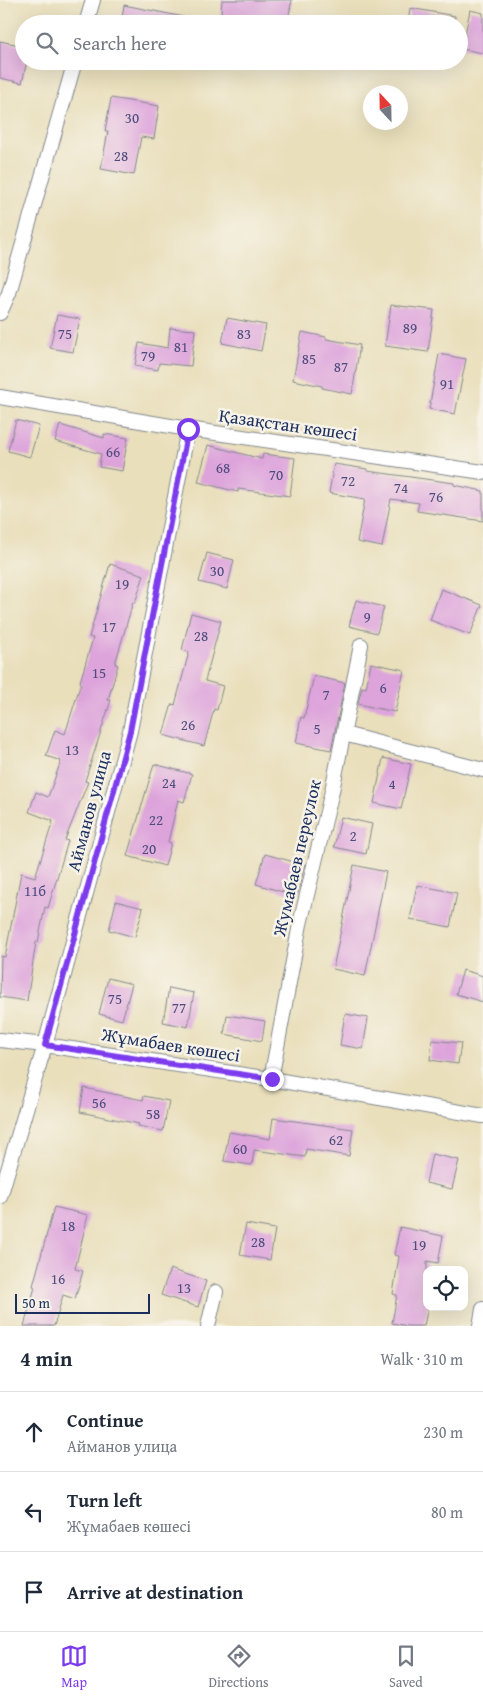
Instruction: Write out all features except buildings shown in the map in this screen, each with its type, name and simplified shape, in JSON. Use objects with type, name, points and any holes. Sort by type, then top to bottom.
[{"type":"street","points":[[89,15],[93,0]]},
{"type":"street","points":[[0,313],[9,293],[72,70]]},
{"type":"street","name":"Қазақстан көшесі","points":[[0,398],[188,429],[483,472]]},
{"type":"street","name":"Айманов улица","points":[[0,1197],[45,1045],[130,731],[188,429]]},
{"type":"street","name":"Жумабаев переулок","points":[[272,1079],[300,924],[344,734],[361,645]]},
{"type":"street","points":[[344,734],[483,770]]},
{"type":"street","name":"Жұмабаев көшесі","points":[[0,1040],[272,1079],[483,1116]]},
{"type":"street","points":[[208,1326],[216,1292]]},
{"type":"street","points":[[480,1326],[483,1309]]},
{"type":"route","points":[[188,429],[130,731],[45,1045],[272,1079]]}]
